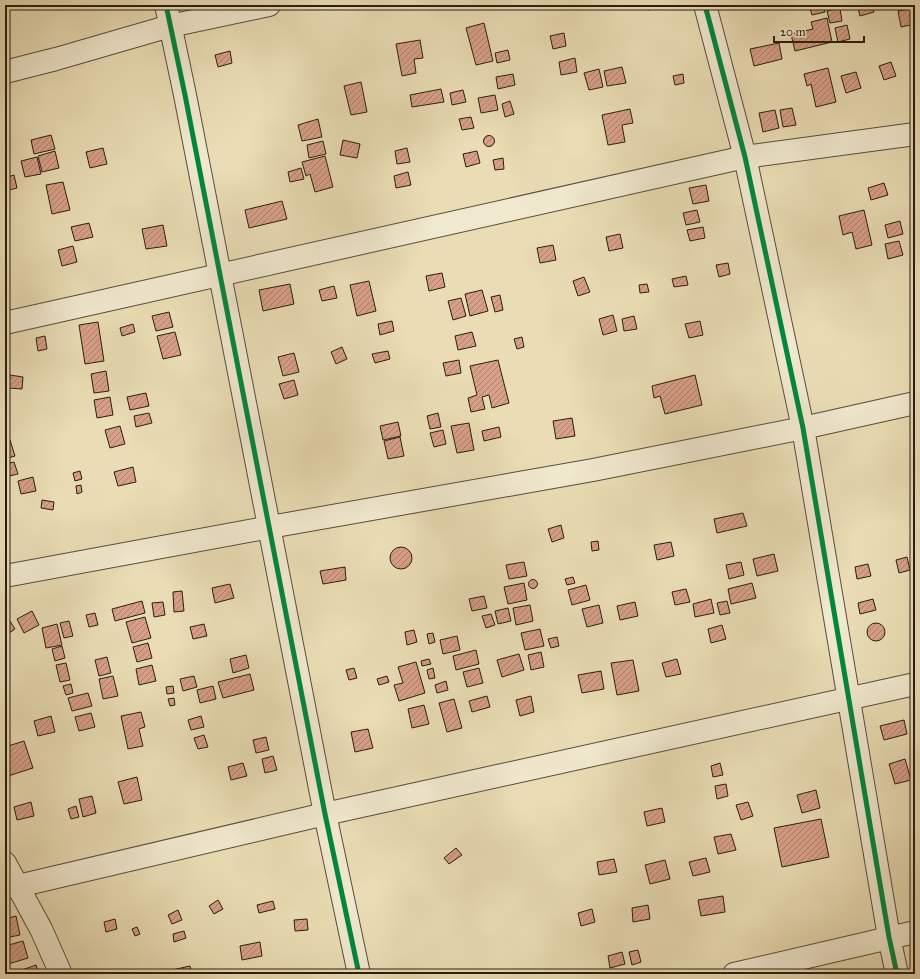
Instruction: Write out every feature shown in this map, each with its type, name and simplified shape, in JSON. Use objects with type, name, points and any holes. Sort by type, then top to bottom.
[{"type":"street","points":[[5,72],[56,59],[168,15],[269,5]]},
{"type":"street","points":[[705,5],[745,157],[803,428],[889,937],[897,974]]},
{"type":"street","points":[[168,15],[270,527],[325,814],[359,974]]},
{"type":"street","points":[[5,323],[745,157],[915,134]]},
{"type":"street","points":[[5,576],[270,527],[593,470],[803,428],[915,403]]},
{"type":"street","points":[[11,887],[325,814],[915,684]]},
{"type":"street","points":[[5,864],[11,887],[41,929],[61,974]]},
{"type":"street","points":[[734,974],[915,932]]},
{"type":"building","points":[[647,5],[664,5],[665,7],[648,10]]},
{"type":"building","points":[[809,5],[824,5],[825,12],[812,15]]},
{"type":"building","points":[[857,5],[872,5],[874,12],[860,16]]},
{"type":"building","points":[[840,8],[842,21],[830,23],[827,11]]},
{"type":"building","points":[[915,8],[915,24],[901,27],[898,11]]},
{"type":"building","points":[[827,18],[832,42],[795,51],[791,34],[813,29],[811,22]]},
{"type":"building","points":[[484,23],[493,61],[476,65],[466,28]]},
{"type":"building","points":[[847,25],[850,39],[838,42],[835,28]]},
{"type":"building","points":[[564,33],[566,46],[553,49],[550,36]]},
{"type":"building","points":[[420,40],[423,58],[414,59],[416,73],[402,76],[396,44]]},
{"type":"building","points":[[779,43],[782,59],[754,66],[750,49]]},
{"type":"building","points":[[508,50],[510,60],[497,63],[495,53]]},
{"type":"building","points":[[230,51],[232,63],[218,67],[215,55]]},
{"type":"building","points":[[575,58],[577,72],[561,75],[559,62]]},
{"type":"building","points":[[891,62],[896,76],[884,80],[879,66]]},
{"type":"building","points":[[622,67],[626,83],[607,86],[604,71]]},
{"type":"building","points":[[828,68],[836,102],[816,107],[811,84],[807,86],[804,74]]},
{"type":"building","points":[[599,69],[603,87],[589,90],[584,73]]},
{"type":"building","points":[[856,72],[861,88],[846,93],[841,76]]},
{"type":"building","points":[[513,74],[515,85],[498,89],[496,77]]},
{"type":"building","points":[[683,74],[684,83],[675,85],[673,76]]},
{"type":"building","points":[[361,82],[367,112],[351,115],[344,86]]},
{"type":"building","points":[[441,89],[444,102],[412,107],[410,95]]},
{"type":"building","points":[[463,90],[466,102],[452,105],[450,93]]},
{"type":"building","points":[[495,95],[498,110],[481,113],[478,98]]},
{"type":"building","points":[[510,101],[514,114],[505,117],[502,104]]},
{"type":"building","points":[[792,108],[796,125],[783,127],[780,110]]},
{"type":"building","points":[[630,109],[633,123],[622,125],[625,142],[608,145],[602,115]]},
{"type":"building","points":[[775,110],[779,128],[763,132],[759,113]]},
{"type":"building","points":[[471,117],[474,128],[462,130],[459,119]]},
{"type":"building","points":[[318,119],[322,137],[302,141],[298,125]]},
{"type":"building","points":[[51,135],[55,149],[34,154],[31,140]]},
{"type":"building","points":[[487,136],[491,136],[493,137],[493,145],[487,146],[484,143],[484,139]]},
{"type":"building","points":[[343,140],[360,144],[357,158],[340,155]]},
{"type":"building","points":[[323,141],[326,154],[309,158],[307,145]]},
{"type":"building","points":[[103,148],[107,164],[90,168],[86,152]]},
{"type":"building","points":[[407,148],[410,162],[397,164],[395,151]]},
{"type":"building","points":[[55,151],[59,168],[42,172],[38,156]]},
{"type":"building","points":[[477,151],[480,163],[466,167],[463,154]]},
{"type":"building","points":[[325,156],[333,187],[315,192],[310,174],[306,176],[302,162]]},
{"type":"building","points":[[37,157],[41,174],[25,177],[21,161]]},
{"type":"building","points":[[503,158],[504,169],[495,170],[493,160]]},
{"type":"building","points":[[301,168],[304,179],[290,182],[288,172]]},
{"type":"building","points":[[408,172],[411,185],[396,188],[394,176]]},
{"type":"building","points":[[14,175],[17,188],[5,191],[5,178]]},
{"type":"building","points":[[63,182],[70,210],[52,214],[46,185]]},
{"type":"building","points":[[884,183],[888,195],[871,200],[868,188]]},
{"type":"building","points":[[706,185],[709,201],[693,204],[689,188]]},
{"type":"building","points":[[282,201],[287,219],[249,228],[245,210]]},
{"type":"building","points":[[697,210],[700,222],[686,225],[683,213]]},
{"type":"building","points":[[864,210],[872,245],[856,249],[852,232],[843,235],[839,216]]},
{"type":"building","points":[[900,221],[903,234],[888,238],[885,225]]},
{"type":"building","points":[[89,223],[93,237],[75,241],[71,227]]},
{"type":"building","points":[[163,225],[167,246],[146,249],[142,229]]},
{"type":"building","points":[[703,227],[705,238],[690,241],[687,230]]},
{"type":"building","points":[[620,234],[623,248],[609,251],[606,237]]},
{"type":"building","points":[[899,241],[903,255],[888,259],[885,244]]},
{"type":"building","points":[[553,245],[556,260],[540,263],[537,248]]},
{"type":"building","points":[[73,246],[77,262],[62,266],[58,250]]},
{"type":"building","points":[[728,263],[730,274],[719,277],[716,265]]},
{"type":"building","points":[[442,273],[445,287],[429,291],[426,276]]},
{"type":"building","points":[[686,276],[688,285],[674,287],[672,279]]},
{"type":"building","points":[[584,277],[590,292],[578,296],[573,281]]},
{"type":"building","points":[[369,281],[376,311],[357,316],[350,285]]},
{"type":"building","points":[[290,284],[294,304],[263,311],[259,290]]},
{"type":"building","points":[[647,284],[649,292],[640,293],[639,285]]},
{"type":"building","points":[[334,286],[337,298],[322,301],[319,290]]},
{"type":"building","points":[[482,290],[488,311],[470,316],[465,294]]},
{"type":"building","points":[[500,295],[503,310],[495,312],[491,297]]},
{"type":"building","points":[[461,298],[466,316],[453,320],[448,301]]},
{"type":"building","points":[[169,312],[173,327],[156,331],[152,316]]},
{"type":"building","points":[[613,315],[617,331],[603,335],[599,319]]},
{"type":"building","points":[[634,316],[637,329],[624,331],[622,319]]},
{"type":"building","points":[[392,321],[394,331],[380,335],[378,324]]},
{"type":"building","points":[[700,321],[703,335],[689,338],[685,324]]},
{"type":"building","points":[[98,322],[104,361],[85,364],[79,325]]},
{"type":"building","points":[[133,324],[135,332],[122,336],[120,328]]},
{"type":"building","points":[[175,332],[181,355],[163,359],[157,336]]},
{"type":"building","points":[[472,332],[476,346],[458,350],[455,336]]},
{"type":"building","points":[[45,336],[47,349],[38,351],[36,338]]},
{"type":"building","points":[[522,337],[524,347],[517,349],[514,339]]},
{"type":"building","points":[[342,347],[347,359],[336,364],[331,352]]},
{"type":"building","points":[[388,351],[390,359],[375,363],[372,354]]},
{"type":"building","points":[[294,353],[299,372],[283,376],[278,357]]},
{"type":"building","points":[[459,360],[461,373],[446,376],[443,363]]},
{"type":"building","points":[[498,360],[509,403],[492,408],[489,395],[482,397],[485,409],[471,412],[468,398],[477,395],[470,366]]},
{"type":"building","points":[[106,371],[109,391],[94,393],[91,374]]},
{"type":"building","points":[[10,375],[23,377],[22,389],[9,388]]},
{"type":"building","points":[[695,375],[702,405],[665,414],[660,396],[654,398],[652,386]]},
{"type":"building","points":[[294,380],[298,395],[284,399],[279,384]]},
{"type":"building","points":[[146,393],[149,406],[130,410],[127,397]]},
{"type":"building","points":[[110,397],[113,415],[97,418],[94,400]]},
{"type":"building","points":[[149,413],[152,423],[136,427],[134,416]]},
{"type":"building","points":[[438,413],[441,427],[430,429],[427,416]]},
{"type":"building","points":[[572,418],[575,436],[556,439],[553,421]]},
{"type":"building","points":[[398,422],[401,436],[383,440],[380,426]]},
{"type":"building","points":[[469,423],[474,450],[457,453],[451,426]]},
{"type":"building","points":[[120,426],[125,444],[110,448],[105,430]]},
{"type":"building","points":[[499,427],[501,437],[484,441],[482,431]]},
{"type":"building","points":[[443,430],[446,444],[434,447],[430,433]]},
{"type":"building","points":[[400,437],[404,456],[388,459],[384,441]]},
{"type":"building","points":[[10,440],[15,456],[5,459],[5,441]]},
{"type":"building","points":[[14,462],[18,474],[5,477],[5,464]]},
{"type":"building","points":[[133,467],[136,482],[118,486],[114,472]]},
{"type":"building","points":[[80,471],[82,479],[75,481],[73,473]]},
{"type":"building","points":[[33,477],[36,491],[21,494],[18,481]]},
{"type":"building","points":[[81,485],[82,492],[77,494],[76,486]]},
{"type":"building","points":[[42,500],[54,502],[53,510],[41,508]]},
{"type":"building","points":[[743,513],[747,526],[717,533],[714,519]]},
{"type":"building","points":[[561,525],[564,538],[552,542],[548,529]]},
{"type":"building","points":[[598,541],[599,550],[592,551],[591,542]]},
{"type":"building","points":[[671,542],[674,556],[657,560],[654,545]]},
{"type":"building","points":[[401,547],[405,548],[411,554],[411,562],[405,568],[401,569],[397,568],[391,562],[390,558],[391,554],[397,548]]},
{"type":"building","points":[[774,554],[778,571],[757,576],[753,559]]},
{"type":"building","points":[[907,557],[910,570],[899,573],[896,560]]},
{"type":"building","points":[[524,562],[527,576],[509,579],[506,565]]},
{"type":"building","points":[[741,562],[744,575],[729,579],[726,565]]},
{"type":"building","points":[[868,564],[871,576],[857,579],[855,567]]},
{"type":"building","points":[[345,567],[346,580],[323,584],[320,571]]},
{"type":"building","points":[[573,577],[575,583],[567,585],[565,579]]},
{"type":"building","points":[[531,580],[535,580],[537,584],[535,588],[531,588],[529,586],[529,582]]},
{"type":"building","points":[[524,583],[527,600],[508,604],[504,587]]},
{"type":"building","points":[[752,583],[756,598],[731,604],[728,589]]},
{"type":"building","points":[[230,584],[234,598],[215,603],[212,588]]},
{"type":"building","points":[[586,585],[590,600],[572,605],[568,590]]},
{"type":"building","points":[[686,589],[690,602],[675,605],[672,592]]},
{"type":"building","points":[[182,591],[184,611],[174,612],[173,592]]},
{"type":"building","points":[[484,596],[487,608],[472,611],[469,599]]},
{"type":"building","points":[[711,599],[714,613],[695,617],[693,604]]},
{"type":"building","points":[[873,599],[876,610],[860,614],[858,603]]},
{"type":"building","points":[[142,601],[145,613],[115,621],[112,609]]},
{"type":"building","points":[[727,601],[730,613],[720,615],[717,603]]},
{"type":"building","points":[[163,602],[165,615],[154,617],[152,603]]},
{"type":"building","points":[[635,602],[638,616],[620,620],[617,606]]},
{"type":"building","points":[[530,605],[533,621],[516,625],[513,608]]},
{"type":"building","points":[[599,605],[603,623],[587,627],[582,609]]},
{"type":"building","points":[[508,608],[511,621],[498,624],[495,611]]},
{"type":"building","points":[[32,611],[39,625],[24,633],[17,619]]},
{"type":"building","points":[[95,613],[98,625],[89,627],[86,615]]},
{"type":"building","points":[[491,614],[495,625],[486,628],[482,616]]},
{"type":"building","points":[[145,617],[151,638],[132,643],[126,622]]},
{"type":"building","points":[[8,618],[15,629],[5,636],[5,620]]},
{"type":"building","points":[[69,621],[73,636],[64,638],[60,623]]},
{"type":"building","points":[[876,623],[882,626],[885,632],[882,638],[876,641],[870,638],[867,632],[870,626]]},
{"type":"building","points":[[57,624],[62,645],[46,648],[42,628]]},
{"type":"building","points":[[204,624],[207,636],[193,639],[190,627]]},
{"type":"building","points":[[722,625],[726,639],[711,643],[708,629]]},
{"type":"building","points":[[540,629],[544,646],[525,650],[521,633]]},
{"type":"building","points":[[414,630],[417,642],[407,645],[405,632]]},
{"type":"building","points":[[433,633],[435,642],[429,644],[427,634]]},
{"type":"building","points":[[457,636],[460,650],[443,654],[440,640]]},
{"type":"building","points":[[557,637],[559,646],[551,648],[548,639]]},
{"type":"building","points":[[148,643],[152,658],[137,662],[133,647]]},
{"type":"building","points":[[62,646],[65,658],[55,661],[52,649]]},
{"type":"building","points":[[476,650],[479,664],[456,670],[453,656]]},
{"type":"building","points":[[541,652],[544,667],[531,670],[528,655]]},
{"type":"building","points":[[519,654],[524,670],[502,677],[497,660]]},
{"type":"building","points":[[246,655],[249,668],[233,673],[230,659]]},
{"type":"building","points":[[107,657],[111,673],[99,676],[95,660]]},
{"type":"building","points":[[429,659],[431,664],[422,666],[421,661]]},
{"type":"building","points":[[677,659],[681,674],[666,677],[662,663]]},
{"type":"building","points":[[633,660],[639,691],[617,695],[611,663]]},
{"type":"building","points":[[416,662],[425,693],[399,701],[394,685],[403,683],[398,667]]},
{"type":"building","points":[[66,663],[70,680],[60,682],[56,665]]},
{"type":"building","points":[[152,665],[156,681],[139,685],[136,669]]},
{"type":"building","points":[[354,668],[357,678],[349,680],[346,670]]},
{"type":"building","points":[[433,668],[435,678],[429,679],[427,670]]},
{"type":"building","points":[[479,668],[483,683],[467,687],[463,672]]},
{"type":"building","points":[[601,671],[604,689],[582,693],[578,675]]},
{"type":"building","points":[[250,674],[254,690],[223,698],[218,682]]},
{"type":"building","points":[[113,676],[118,696],[103,699],[99,679]]},
{"type":"building","points":[[194,676],[197,687],[183,691],[180,679]]},
{"type":"building","points":[[387,676],[389,682],[379,685],[377,679]]},
{"type":"building","points":[[446,681],[448,690],[437,693],[435,685]]},
{"type":"building","points":[[71,684],[73,693],[66,695],[63,686]]},
{"type":"building","points":[[173,686],[174,693],[167,694],[166,687]]},
{"type":"building","points":[[213,686],[216,699],[200,703],[197,690]]},
{"type":"building","points":[[88,693],[92,706],[72,711],[68,698]]},
{"type":"building","points":[[487,696],[490,707],[472,712],[469,701]]},
{"type":"building","points":[[531,696],[534,712],[520,716],[516,700]]},
{"type":"building","points":[[174,698],[175,705],[170,706],[168,699]]},
{"type":"building","points":[[454,699],[462,728],[447,732],[439,703]]},
{"type":"building","points":[[424,705],[429,724],[412,728],[408,709]]},
{"type":"building","points":[[141,712],[145,727],[139,729],[143,746],[128,749],[121,716]]},
{"type":"building","points":[[91,713],[95,727],[79,731],[75,717]]},
{"type":"building","points":[[51,716],[55,732],[38,736],[34,721]]},
{"type":"building","points":[[201,716],[204,727],[191,730],[188,720]]},
{"type":"building","points":[[904,720],[907,734],[884,740],[880,726]]},
{"type":"building","points":[[368,729],[373,748],[355,752],[351,732]]},
{"type":"building","points":[[204,735],[208,747],[198,749],[194,738]]},
{"type":"building","points":[[266,737],[269,750],[256,753],[253,740]]},
{"type":"building","points":[[24,741],[33,768],[5,777],[5,747]]},
{"type":"building","points":[[273,756],[277,770],[265,773],[262,759]]},
{"type":"building","points":[[905,759],[911,780],[895,784],[889,764]]},
{"type":"building","points":[[243,763],[247,776],[231,780],[228,767]]},
{"type":"building","points":[[720,763],[723,775],[713,777],[711,766]]},
{"type":"building","points":[[137,777],[142,800],[124,804],[118,782]]},
{"type":"building","points":[[726,784],[728,796],[717,799],[715,786]]},
{"type":"building","points":[[816,790],[820,808],[802,813],[797,795]]},
{"type":"building","points":[[92,796],[96,813],[83,817],[79,799]]},
{"type":"building","points":[[31,802],[34,816],[17,820],[14,807]]},
{"type":"building","points":[[748,802],[753,816],[741,820],[736,805]]},
{"type":"building","points":[[76,806],[79,817],[71,819],[68,809]]},
{"type":"building","points":[[662,808],[665,822],[647,826],[644,812]]},
{"type":"building","points":[[821,819],[829,857],[782,867],[774,828]]},
{"type":"building","points":[[731,834],[736,850],[718,854],[714,837]]},
{"type":"building","points":[[456,848],[462,855],[449,864],[444,858]]},
{"type":"building","points":[[706,858],[710,872],[693,876],[689,862]]},
{"type":"building","points":[[614,859],[617,872],[599,875],[597,862]]},
{"type":"building","points":[[665,860],[670,879],[650,884],[645,865]]},
{"type":"building","points":[[915,881],[915,896],[914,896],[912,882]]},
{"type":"building","points":[[723,896],[725,912],[701,916],[698,900]]},
{"type":"building","points":[[218,900],[223,909],[214,914],[209,906]]},
{"type":"building","points":[[273,901],[275,909],[259,913],[257,905]]},
{"type":"building","points":[[648,905],[650,919],[633,922],[632,908]]},
{"type":"building","points":[[592,909],[595,922],[581,926],[578,913]]},
{"type":"building","points":[[178,910],[182,920],[172,924],[168,915]]},
{"type":"building","points":[[16,916],[20,935],[5,938],[5,919]]},
{"type":"building","points":[[115,919],[117,929],[106,932],[104,922]]},
{"type":"building","points":[[307,919],[308,930],[295,931],[294,920]]},
{"type":"building","points":[[137,927],[140,934],[135,936],[132,929]]},
{"type":"building","points":[[184,931],[186,938],[174,942],[173,934]]},
{"type":"building","points":[[23,941],[28,958],[5,965],[5,946]]},
{"type":"building","points":[[260,942],[262,956],[242,960],[240,946]]},
{"type":"building","points":[[638,950],[641,962],[632,965],[629,952]]},
{"type":"building","points":[[622,952],[625,964],[610,968],[608,956]]},
{"type":"building","points":[[36,965],[39,974],[20,974],[19,971]]},
{"type":"building","points":[[190,966],[192,974],[173,974],[172,970]]},
{"type":"cycle path","points":[[166,5],[185,95],[325,814],[359,974]]},
{"type":"cycle path","points":[[705,5],[745,157],[803,428],[889,937],[897,974]]}]
